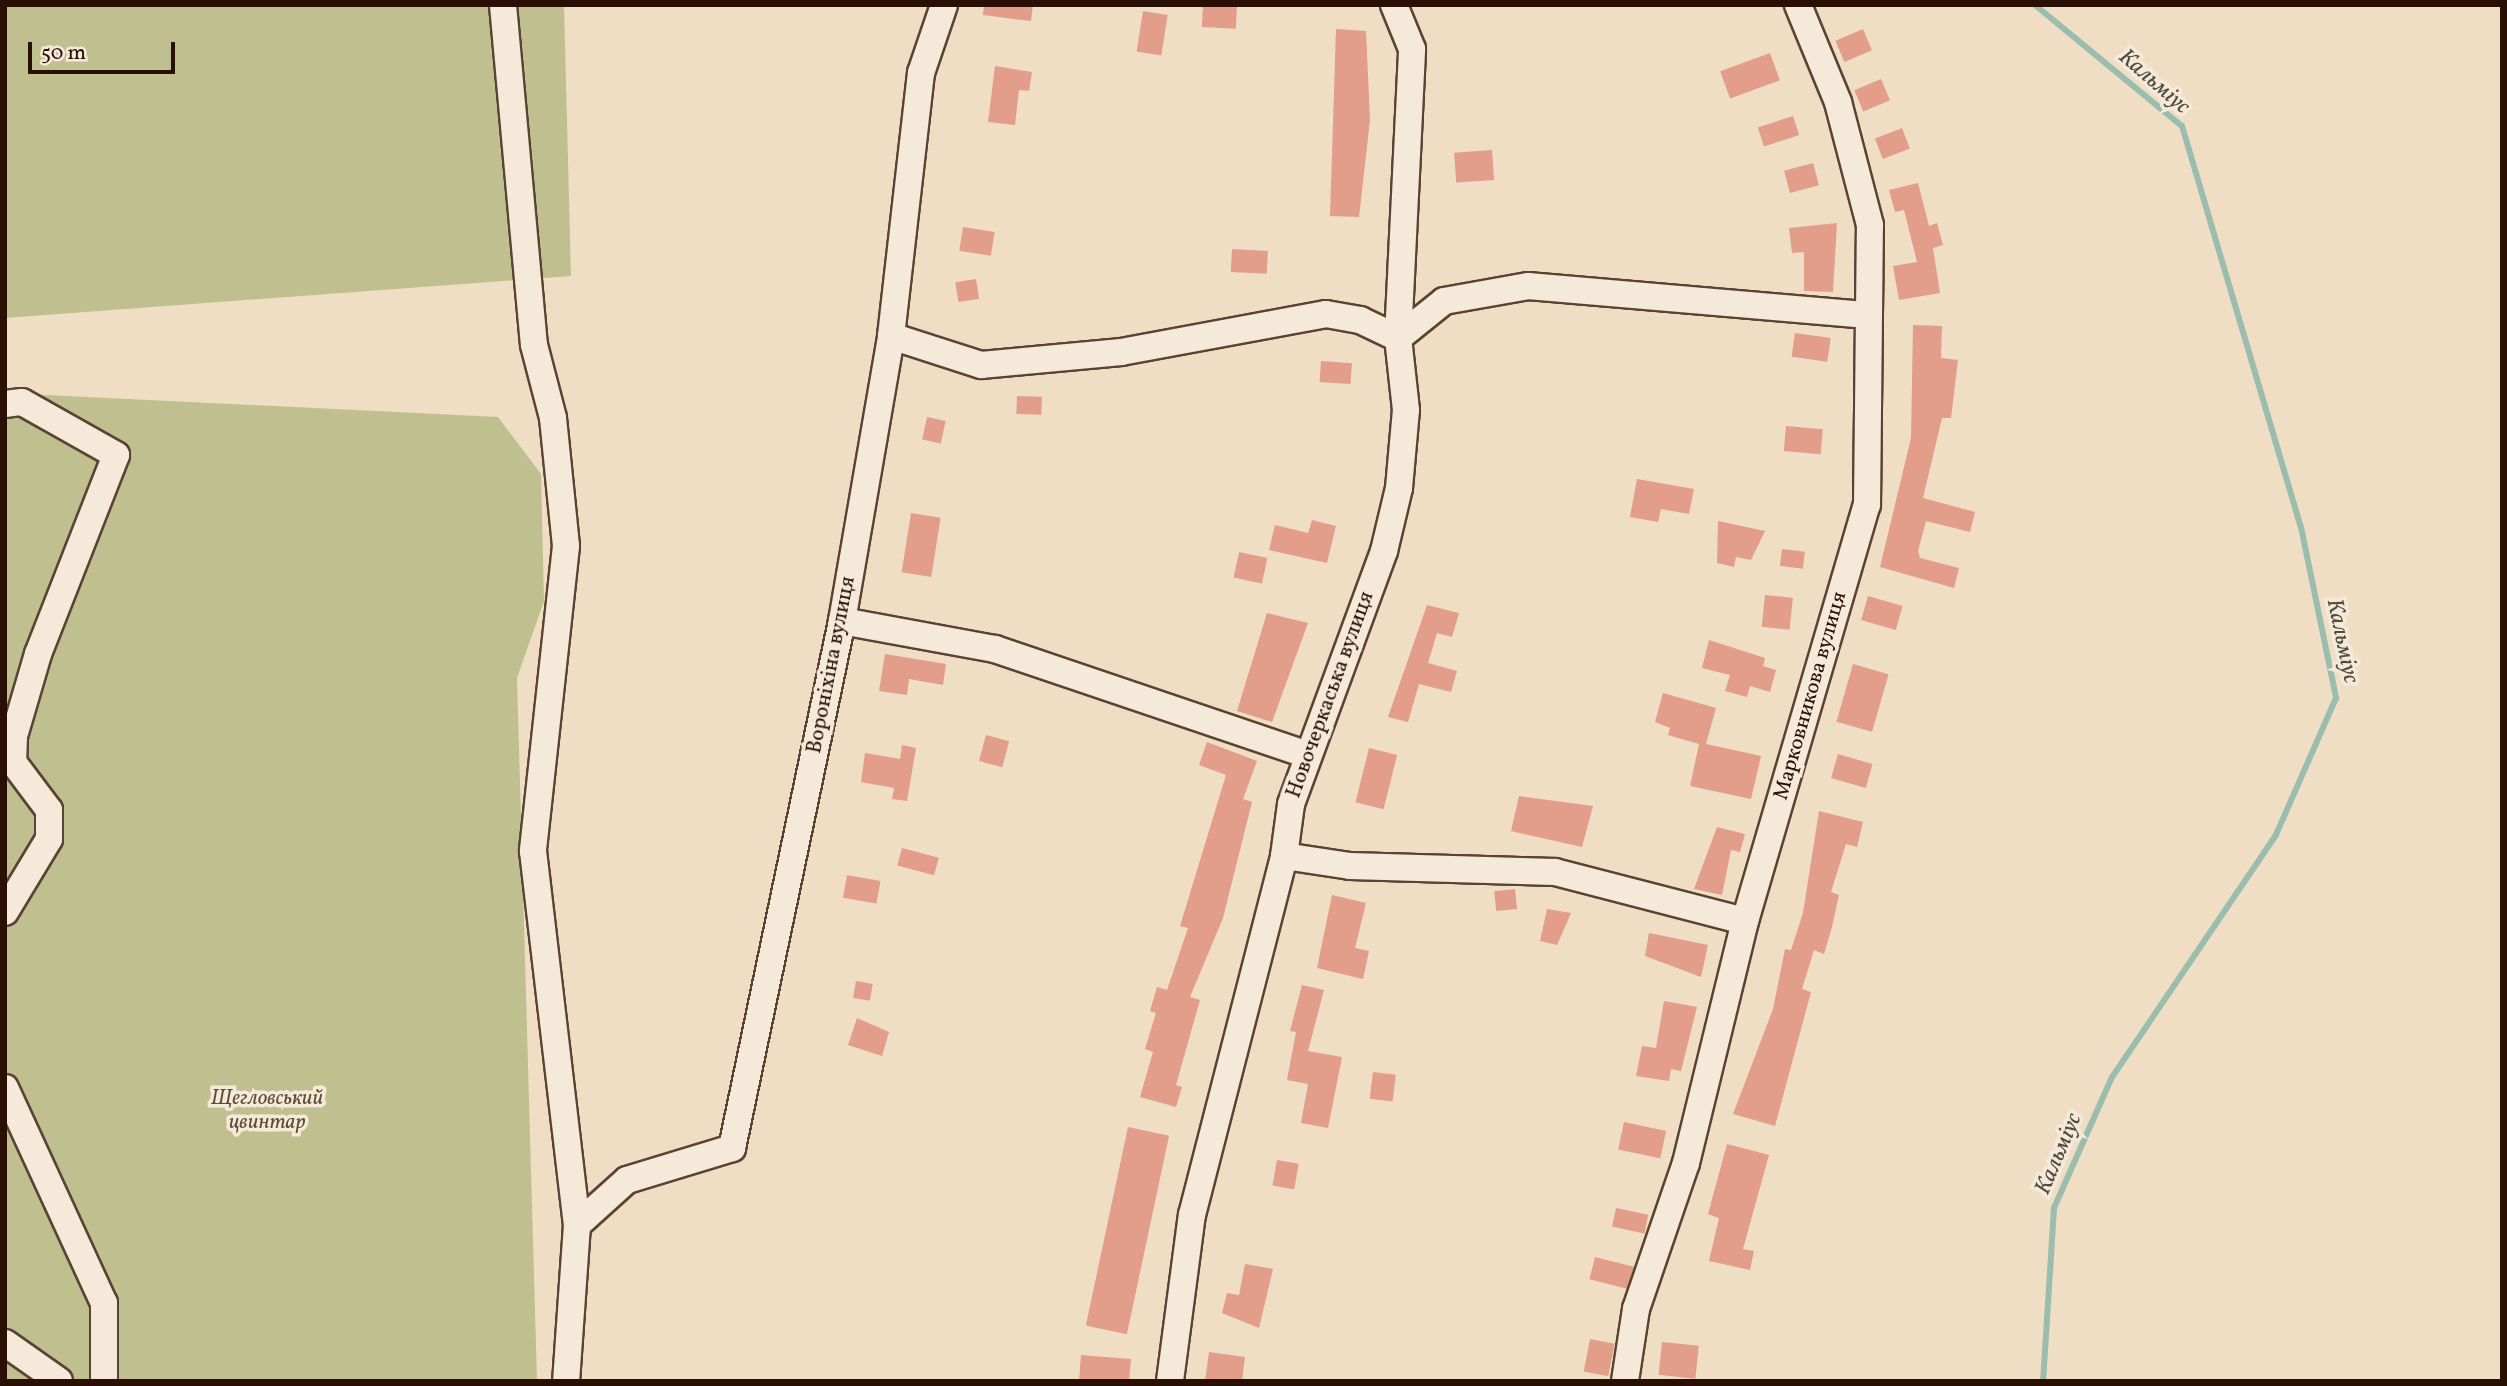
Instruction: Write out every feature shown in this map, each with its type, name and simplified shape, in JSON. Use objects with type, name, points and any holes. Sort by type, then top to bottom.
[{"type":"street","points":[[503,5],[534,345],[553,418],[566,546],[533,851],[577,1226],[565,1381]]},
{"type":"street","name":"Вороніхіна вулиця","points":[[577,1226],[627,1180],[732,1148],[842,621],[891,336],[921,73],[944,5]]},
{"type":"street","name":"Новочеркаська вулиця","points":[[1170,1381],[1192,1215],[1284,856],[1291,804],[1384,551],[1399,488],[1406,410],[1398,338],[1412,49],[1394,5]]},
{"type":"street","name":"Марковникова вулиця","points":[[1625,1381],[1636,1309],[1686,1163],[1745,921],[1867,505],[1865,315],[1870,225],[1861,178],[1798,5]]},
{"type":"street","points":[[891,336],[981,365],[1121,352],[1326,314],[1360,320],[1398,338],[1444,301],[1528,286],[1865,315]]},
{"type":"street","points":[[5,404],[22,402],[116,455],[38,654],[14,736],[13,762],[49,810],[49,839],[5,912]]},
{"type":"street","points":[[842,621],[995,649],[1308,755]]},
{"type":"street","points":[[1284,856],[1350,866],[1555,872],[1745,921]]},
{"type":"street","points":[[5,1088],[104,1303],[104,1381]]},
{"type":"street","points":[[5,1343],[59,1381]]},
{"type":"green space","points":[[5,5],[564,5],[571,276],[5,318]]},
{"type":"green space","name":"Щегловський цвинтар","points":[[5,393],[498,417],[541,474],[544,601],[517,678],[537,1381],[5,1381]]},
{"type":"building","points":[[984,5],[1033,5],[1031,21],[983,15]]},
{"type":"building","points":[[1203,5],[1237,7],[1236,29],[1202,27]]},
{"type":"building","points":[[1143,11],[1168,15],[1161,55],[1137,51]]},
{"type":"building","points":[[1336,29],[1366,31],[1370,120],[1359,217],[1330,216]]},
{"type":"building","points":[[1863,29],[1872,50],[1844,62],[1835,41]]},
{"type":"building","points":[[1770,53],[1780,80],[1730,98],[1720,71]]},
{"type":"building","points":[[995,66],[1032,72],[1029,91],[1019,90],[1015,125],[988,122]]},
{"type":"building","points":[[1881,79],[1890,100],[1863,112],[1854,90]]},
{"type":"building","points":[[1793,116],[1799,135],[1764,146],[1758,127]]},
{"type":"building","points":[[1902,128],[1910,149],[1883,159],[1875,138]]},
{"type":"building","points":[[1492,150],[1494,180],[1456,183],[1454,153]]},
{"type":"building","points":[[1813,163],[1819,185],[1790,193],[1784,171]]},
{"type":"building","points":[[1918,183],[1929,226],[1937,223],[1943,245],[1933,248],[1940,293],[1899,300],[1893,266],[1917,262],[1904,210],[1895,212],[1889,190]]},
{"type":"building","points":[[1837,223],[1833,292],[1804,291],[1804,252],[1792,253],[1789,228]]},
{"type":"building","points":[[963,227],[995,232],[991,256],[959,251]]},
{"type":"building","points":[[1232,249],[1268,251],[1267,274],[1231,272]]},
{"type":"building","points":[[976,279],[979,299],[958,302],[955,282]]},
{"type":"building","points":[[1913,325],[1942,326],[1941,358],[1958,360],[1951,418],[1942,418],[1923,498],[1975,512],[1970,532],[1926,521],[1918,551],[1920,558],[1959,568],[1954,588],[1880,567],[1911,438]]},
{"type":"building","points":[[1795,333],[1831,338],[1827,362],[1792,357]]},
{"type":"building","points":[[1321,361],[1352,363],[1350,384],[1320,382]]},
{"type":"building","points":[[1017,396],[1042,397],[1041,415],[1016,414]]},
{"type":"building","points":[[927,417],[946,421],[941,443],[922,439]]},
{"type":"building","points":[[1786,426],[1823,429],[1821,454],[1784,451]]},
{"type":"building","points":[[1637,479],[1694,489],[1689,514],[1661,509],[1658,522],[1630,517]]},
{"type":"building","points":[[911,513],[941,518],[931,577],[902,572]]},
{"type":"building","points":[[1312,520],[1336,526],[1327,563],[1269,550],[1275,525],[1308,533]]},
{"type":"building","points":[[1718,521],[1765,531],[1751,560],[1736,557],[1734,567],[1717,563]]},
{"type":"building","points":[[1782,549],[1805,552],[1803,569],[1780,566]]},
{"type":"building","points":[[1239,552],[1267,558],[1262,583],[1234,577]]},
{"type":"building","points":[[1765,595],[1793,598],[1790,630],[1762,627]]},
{"type":"building","points":[[1868,596],[1903,606],[1896,630],[1861,620]]},
{"type":"building","points":[[1427,605],[1459,613],[1452,637],[1437,633],[1428,663],[1457,671],[1451,692],[1419,684],[1408,722],[1388,717]]},
{"type":"building","points":[[1267,613],[1308,623],[1272,722],[1237,711]]},
{"type":"building","points":[[1709,640],[1765,658],[1763,666],[1776,670],[1770,692],[1750,686],[1747,697],[1725,691],[1730,675],[1702,668]]},
{"type":"building","points":[[885,654],[946,664],[943,685],[909,679],[907,695],[879,691]]},
{"type":"building","points":[[1853,664],[1889,674],[1872,732],[1836,722]]},
{"type":"building","points":[[1663,693],[1716,708],[1706,744],[1761,756],[1751,799],[1690,786],[1699,744],[1668,735],[1670,728],[1655,722]]},
{"type":"building","points":[[986,735],[1009,741],[1002,767],[979,761]]},
{"type":"building","points":[[1207,742],[1257,761],[1243,799],[1252,802],[1223,918],[1190,997],[1200,1000],[1176,1085],[1182,1087],[1176,1107],[1140,1097],[1153,1052],[1145,1049],[1156,1013],[1150,1011],[1157,987],[1167,990],[1188,928],[1180,926],[1226,775],[1199,765]]},
{"type":"building","points":[[902,745],[916,748],[907,801],[892,799],[894,788],[861,782],[865,753],[900,759]]},
{"type":"building","points":[[1369,748],[1397,755],[1384,809],[1355,802]]},
{"type":"building","points":[[1838,754],[1873,764],[1866,788],[1831,778]]},
{"type":"building","points":[[1519,796],[1593,806],[1582,847],[1511,831]]},
{"type":"building","points":[[1819,811],[1863,822],[1857,847],[1846,844],[1831,892],[1839,895],[1824,954],[1814,950],[1802,989],[1811,992],[1775,1126],[1733,1114],[1773,1009],[1785,949],[1791,950],[1803,913]]},
{"type":"building","points":[[1717,827],[1745,834],[1740,852],[1731,850],[1722,895],[1694,889]]},
{"type":"building","points":[[902,848],[939,858],[934,875],[897,865]]},
{"type":"building","points":[[847,875],[880,881],[876,904],[843,898]]},
{"type":"building","points":[[1515,889],[1517,909],[1496,911],[1494,891]]},
{"type":"building","points":[[1332,895],[1366,903],[1355,948],[1369,951],[1363,979],[1317,968]]},
{"type":"building","points":[[1547,909],[1571,913],[1557,945],[1540,941]]},
{"type":"building","points":[[1649,933],[1708,945],[1701,977],[1645,956]]},
{"type":"building","points":[[856,981],[873,984],[870,1001],[853,998]]},
{"type":"building","points":[[1302,985],[1324,990],[1308,1051],[1342,1057],[1328,1128],[1301,1123],[1308,1084],[1287,1080],[1296,1032],[1290,1031]]},
{"type":"building","points":[[1664,1001],[1697,1007],[1681,1071],[1671,1069],[1669,1081],[1636,1076],[1642,1046],[1656,1048]]},
{"type":"building","points":[[857,1018],[889,1032],[882,1056],[848,1045]]},
{"type":"building","points":[[1373,1072],[1396,1075],[1393,1102],[1370,1099]]},
{"type":"building","points":[[1624,1122],[1666,1131],[1660,1158],[1618,1149]]},
{"type":"building","points":[[1128,1127],[1169,1136],[1127,1334],[1086,1326]]},
{"type":"building","points":[[1727,1144],[1769,1155],[1743,1249],[1754,1251],[1750,1270],[1709,1261],[1719,1218],[1708,1214]]},
{"type":"building","points":[[1277,1160],[1299,1164],[1294,1189],[1272,1186]]},
{"type":"building","points":[[1616,1208],[1648,1215],[1644,1233],[1612,1227]]},
{"type":"building","points":[[1595,1257],[1634,1267],[1628,1289],[1589,1279]]},
{"type":"building","points":[[1245,1264],[1273,1269],[1259,1328],[1222,1313],[1227,1293],[1239,1295]]},
{"type":"building","points":[[1590,1339],[1615,1344],[1608,1376],[1584,1371]]},
{"type":"building","points":[[1662,1342],[1699,1346],[1695,1379],[1659,1375]]},
{"type":"building","points":[[1209,1352],[1245,1357],[1242,1381],[1205,1381]]},
{"type":"building","points":[[1081,1355],[1131,1359],[1129,1381],[1079,1381]]},
{"type":"waterway","name":"Кальміус","points":[[2035,5],[2182,126],[2301,527],[2336,698],[2276,835],[2112,1077],[2054,1208],[2043,1381]]}]
